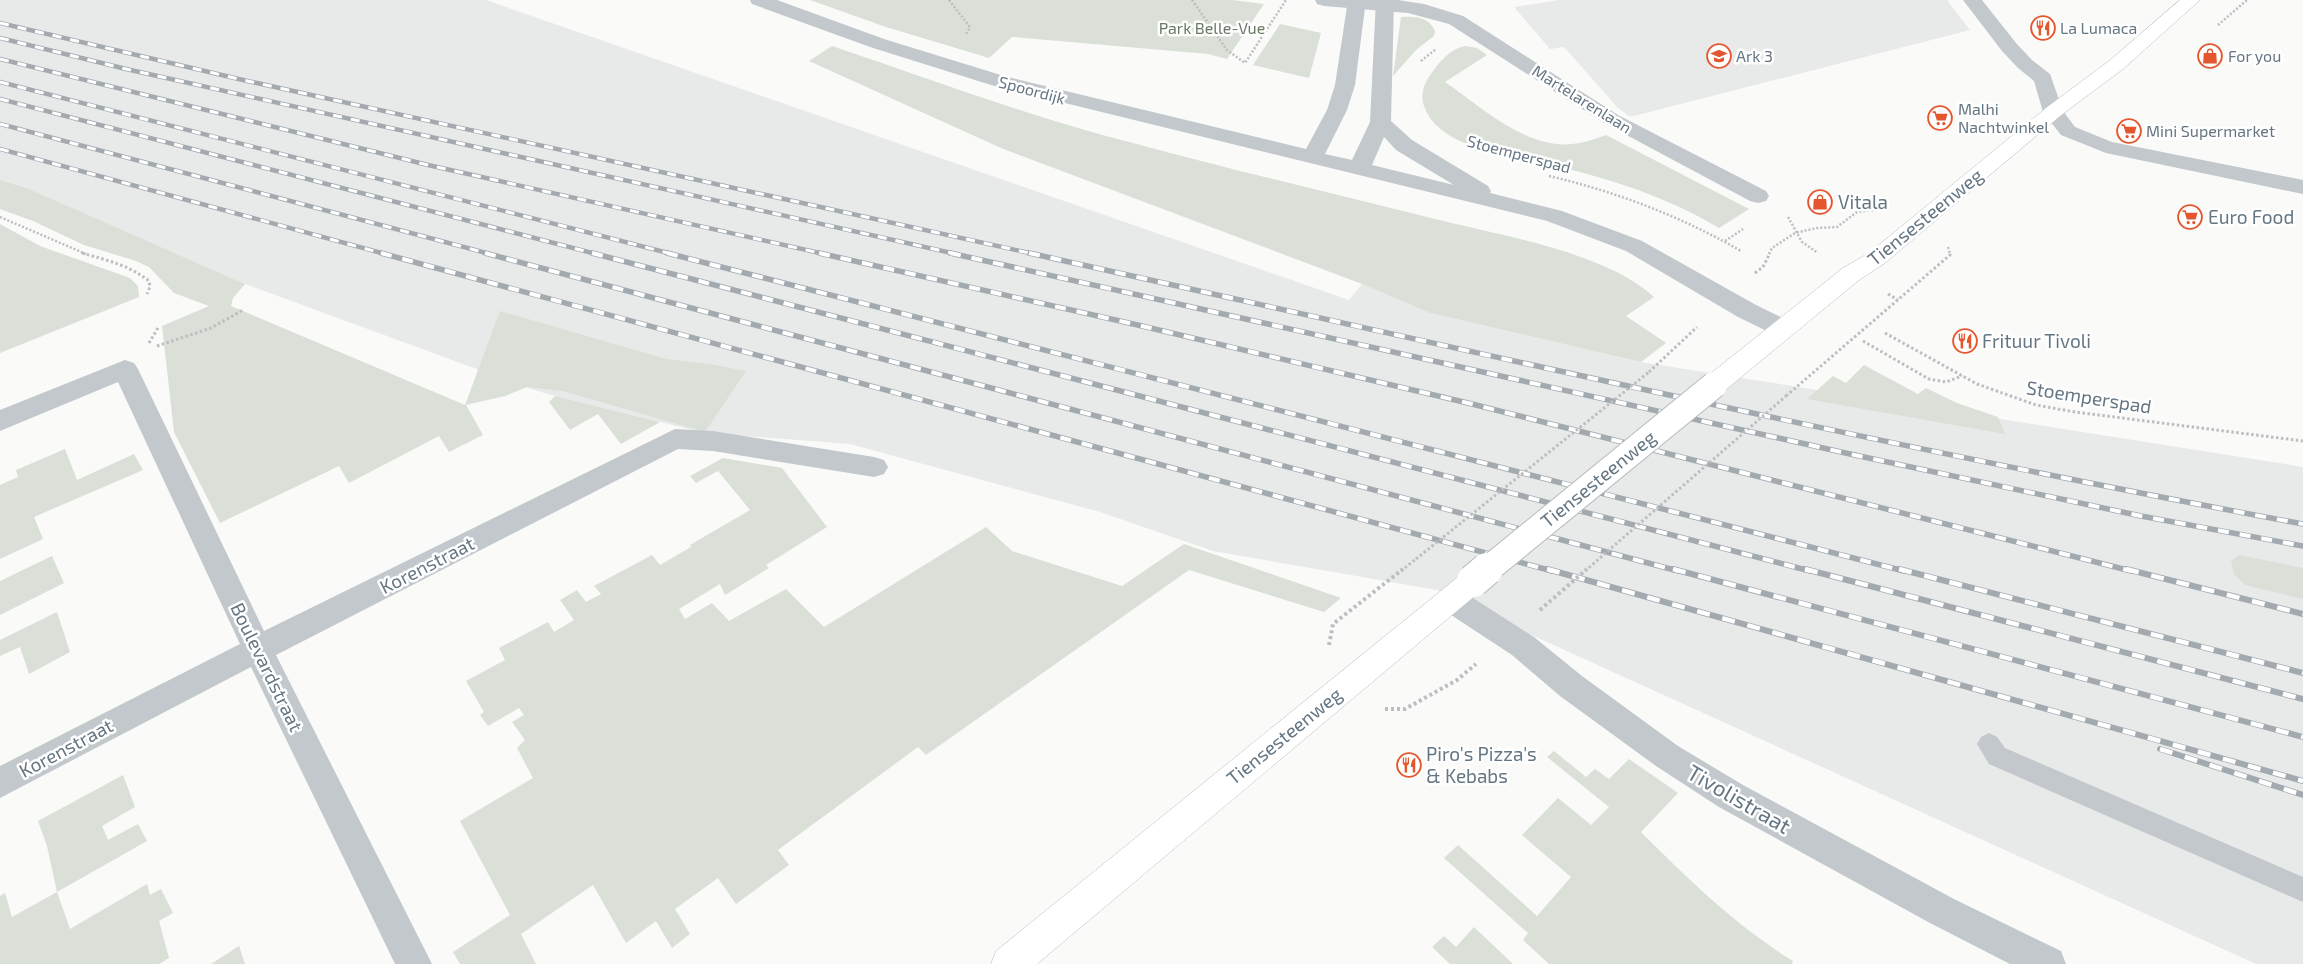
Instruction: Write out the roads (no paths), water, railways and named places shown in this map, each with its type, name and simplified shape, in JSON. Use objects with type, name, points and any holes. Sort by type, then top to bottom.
[{"type":"main road","name":"Tiensesteenweg","points":[[1008,964],[1782,328],[1851,274],[1877,258],[2053,112],[2116,65],[2191,0]]},
{"type":"street","name":"Spoordijk","points":[[759,0],[877,43],[998,81],[1312,158]]},
{"type":"street","name":"Martelarenlaan","points":[[1324,0],[1385,2],[1439,13],[1470,27],[1611,119],[1758,196]]},
{"type":"street","points":[[1972,0],[2009,47],[2025,64],[2043,78],[2053,112],[2068,130],[2106,147],[2303,186]]},
{"type":"street","points":[[1357,1],[1345,84],[1337,110],[1312,158],[1554,216],[1634,246],[1747,311],[1782,328]]},
{"type":"street","points":[[1359,170],[1380,122],[1385,2]]},
{"type":"street","points":[[1380,122],[1404,145],[1499,202]]},
{"type":"street","name":"Boulevardstraat","points":[[0,421],[125,368],[258,650],[414,964]]},
{"type":"street","name":"Korenstraat","points":[[0,783],[193,682],[676,439],[713,441],[874,467]]},
{"type":"street","name":"Tivolistraat","points":[[1462,590],[1523,646],[1571,686],[1667,756],[1731,796],[1942,911],[2048,964]]},
{"type":"lane","points":[[1989,744],[1997,756],[2303,890]]},
{"type":"railway","points":[[0,23],[243,80],[1034,254]]},
{"type":"railway","points":[[0,38],[126,69],[956,254]]},
{"type":"railway","points":[[0,59],[428,165],[824,254]]},
{"type":"railway","points":[[0,82],[672,254]]},
{"type":"railway","points":[[0,99],[596,254]]},
{"type":"railway","points":[[0,124],[490,254]]},
{"type":"railway","points":[[0,149],[385,254]]},
{"type":"railway","points":[[381,253],[1552,571]]},
{"type":"railway","points":[[485,253],[1678,571]]},
{"type":"railway","points":[[592,253],[1810,571]]},
{"type":"railway","points":[[667,253],[1904,571]]},
{"type":"railway","points":[[819,253],[1142,326],[1472,404],[2131,571]]},
{"type":"railway","points":[[950,253],[1850,454],[2141,516],[2303,546]]},
{"type":"railway","points":[[1029,253],[1983,462],[2303,524]]},
{"type":"railway","points":[[1547,569],[2303,781]]},
{"type":"railway","points":[[1673,569],[2303,737]]},
{"type":"railway","points":[[1805,569],[2303,699]]},
{"type":"railway","points":[[1899,569],[2303,673]]},
{"type":"railway","points":[[2126,569],[2303,614]]},
{"type":"railway","points":[[2160,749],[2303,795]]},
{"type":"place","name":"La Lumaca","points":[[2043,28]]},
{"type":"place","name":"Ark 3","points":[[1719,56]]},
{"type":"place","name":"For you","points":[[2210,56]]},
{"type":"place","name":"Malhi Nachtwinkel","points":[[1940,118]]},
{"type":"place","name":"Mini Supermarket","points":[[2129,131]]},
{"type":"place","name":"Vitala","points":[[1820,202]]},
{"type":"place","name":"Euro Food","points":[[2190,217]]},
{"type":"place","name":"Frituur Tivoli","points":[[1965,341]]},
{"type":"place","name":"Piro's Pizza's & Kebabs","points":[[1409,765]]},
{"type":"park label","name":"Park Belle-Vue","points":[[1212,28]]}]
